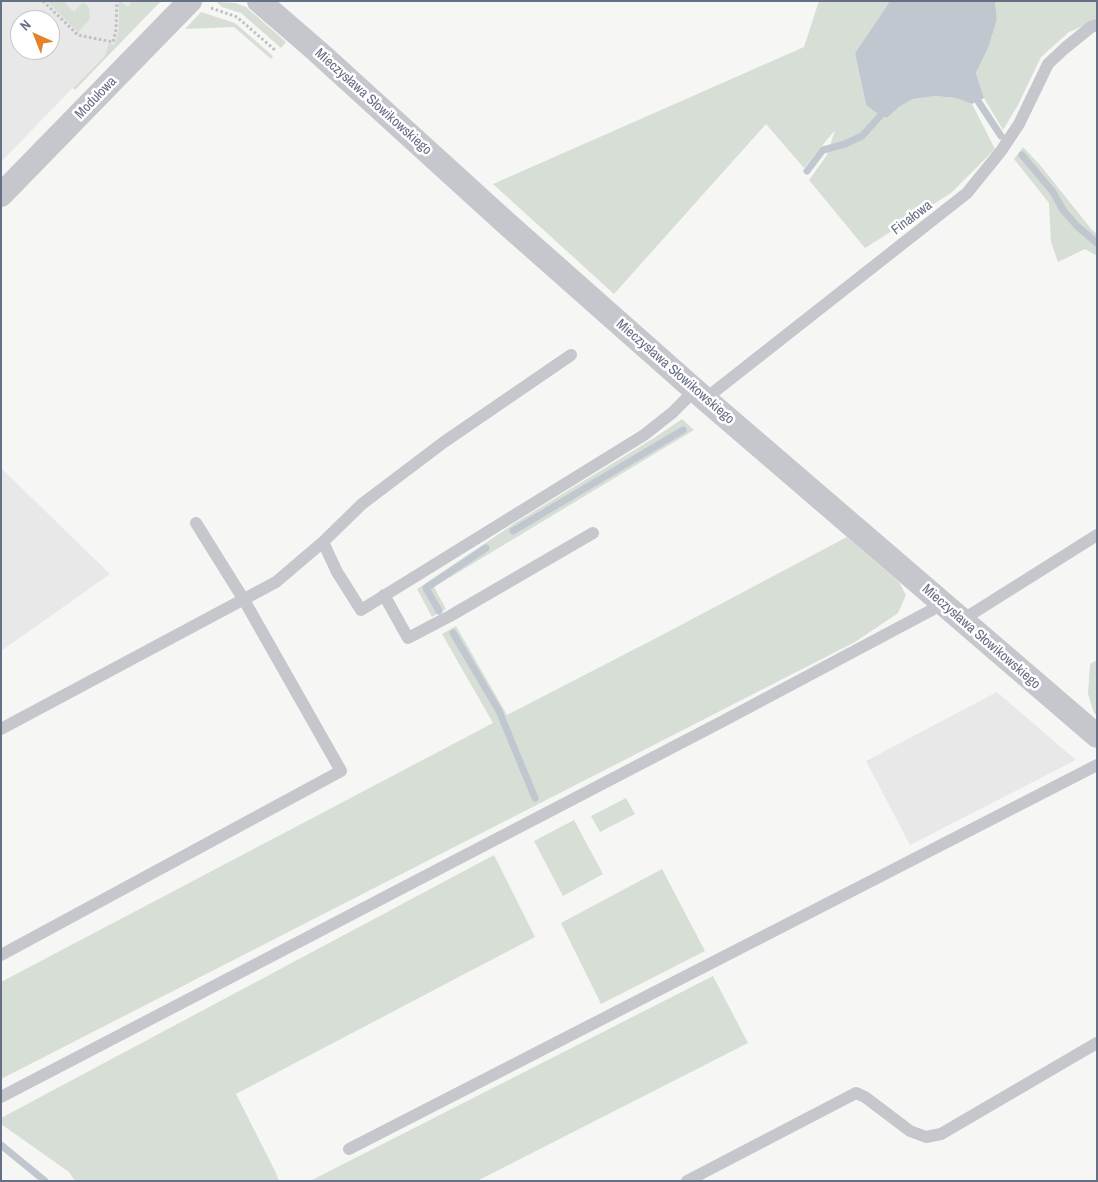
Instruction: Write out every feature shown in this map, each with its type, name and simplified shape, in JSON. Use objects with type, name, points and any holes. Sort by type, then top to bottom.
[{"type":"street","name":"Mieczysława Słowikowskiego","points":[[259,1],[506,224],[1097,736]]},
{"type":"street","name":"Modułowa","points":[[1,195],[198,3]]},
{"type":"lane","name":"Finałowa","points":[[323,542],[337,572],[361,610],[644,435],[967,193],[1001,151],[1019,124],[1048,64],[1097,25]]},
{"type":"lane","points":[[1,728],[276,582],[323,542],[362,504],[444,442],[571,354]]},
{"type":"lane","points":[[1,955],[341,771],[244,600],[196,523]]},
{"type":"lane","points":[[384,595],[408,638],[450,616],[593,533]]},
{"type":"lane","points":[[962,620],[1097,535]]},
{"type":"lane","points":[[1,1097],[725,720],[943,604]]},
{"type":"lane","points":[[349,1149],[1097,765]]},
{"type":"lane","points":[[688,1181],[856,1093],[865,1096],[910,1131],[926,1137],[941,1134],[1097,1044]]},
{"type":"path","points":[[43,1],[78,35],[113,42],[116,30],[117,1]]},
{"type":"path","points":[[198,3],[237,17],[276,51]]},
{"type":"shaded area","points":[[1,1],[149,1],[150,8],[1,162]]},
{"type":"shaded area","points":[[47,1],[63,1],[74,12],[81,4],[85,3],[89,8],[90,19],[78,32],[60,14],[60,10],[56,10]]},
{"type":"shaded area","points":[[119,1],[128,7],[132,1],[161,1],[75,90],[73,88],[105,55],[109,43],[113,45],[115,43],[119,30]]},
{"type":"shaded area","points":[[819,1],[890,1],[855,53],[866,105],[887,118],[899,107],[913,99],[935,96],[956,98],[972,104],[995,149],[951,193],[865,248],[809,180],[827,155],[835,130],[804,168],[766,124],[614,294],[493,184],[804,47]]},
{"type":"shaded area","points":[[890,1],[995,1],[997,19],[989,46],[976,73],[984,98],[972,104],[956,98],[935,96],[913,99],[899,107],[887,118],[866,105],[855,53]]},
{"type":"shaded area","points":[[995,1],[1097,1],[1097,20],[1069,32],[1041,57],[1018,105],[1003,130],[984,98],[976,73],[989,46],[997,19]]},
{"type":"shaded area","points":[[217,2],[235,3],[246,7],[286,42],[281,48],[241,13],[222,7]]},
{"type":"shaded area","points":[[201,12],[235,23],[273,56],[271,59],[234,27],[185,29]]},
{"type":"shaded area","points":[[1023,147],[1097,234],[1097,256],[1085,249],[1058,262],[1051,242],[1049,203],[1014,159]]},
{"type":"shaded area","points":[[682,419],[694,430],[434,587],[446,609],[432,617],[417,589],[515,523]]},
{"type":"shaded area","points":[[1,468],[110,574],[1,651]]},
{"type":"shaded area","points":[[847,537],[899,582],[906,595],[898,613],[855,642],[1,1079],[1,982],[493,723],[442,634],[456,626],[507,715]]},
{"type":"shaded area","points":[[1097,660],[1097,716],[1094,713],[1088,694],[1090,664]]},
{"type":"shaded area","points":[[997,692],[1076,760],[910,845],[866,761]]},
{"type":"shaded area","points":[[626,798],[635,814],[600,832],[591,816]]},
{"type":"shaded area","points":[[574,820],[603,874],[563,896],[534,841]]},
{"type":"shaded area","points":[[494,855],[535,937],[236,1094],[279,1181],[75,1181],[69,1172],[1,1124],[1,1118]]},
{"type":"shaded area","points":[[662,869],[705,951],[601,1004],[561,923]]},
{"type":"shaded area","points":[[713,976],[748,1043],[477,1181],[310,1181]]},
{"type":"waterway","points":[[978,101],[1001,136]]},
{"type":"waterway","points":[[807,171],[823,150],[845,144],[862,136],[881,115]]},
{"type":"waterway","points":[[1022,155],[1053,192],[1063,210],[1078,227],[1097,243]]},
{"type":"waterway","points":[[513,531],[683,430]]},
{"type":"waterway","points":[[439,611],[426,588],[486,548]]},
{"type":"waterway","points":[[453,633],[499,711],[535,798]]},
{"type":"waterway","points":[[1,1145],[45,1181]]}]
